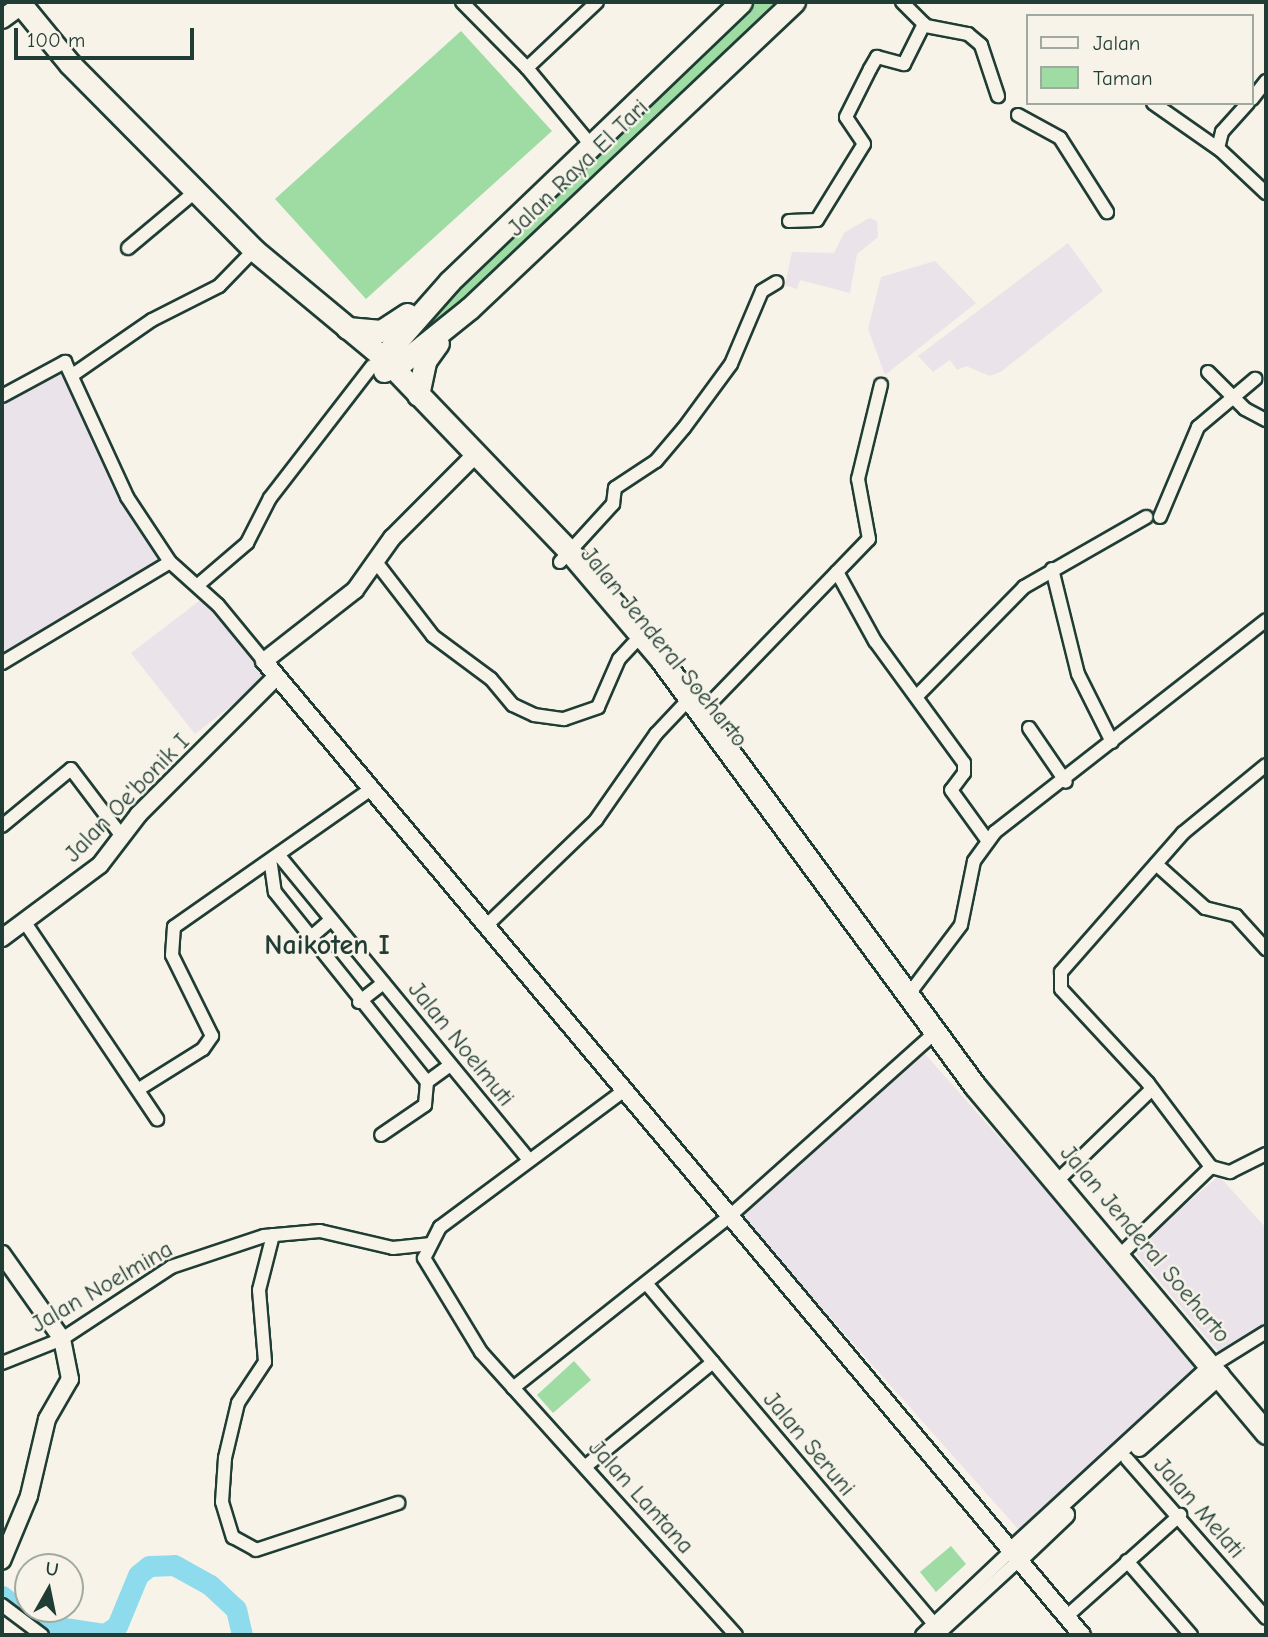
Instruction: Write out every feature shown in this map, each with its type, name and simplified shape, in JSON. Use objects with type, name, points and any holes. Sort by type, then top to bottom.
[{"type":"main road","name":"Jalan Raya El Tari","points":[[383,365],[450,281],[741,2]]},
{"type":"main road","name":"Jalan Raya El Tari","points":[[383,365],[470,308],[794,2]]},
{"type":"main road","name":"Jalan Jenderal Soeharto","points":[[14,7],[58,62],[70,64],[254,250],[343,333],[383,365],[469,461],[565,556],[633,644],[691,709]]},
{"type":"main road","points":[[343,333],[388,329],[450,281]]},
{"type":"main road","points":[[409,394],[425,361],[470,308]]},
{"type":"main road","name":"Jalan Jenderal Soeharto","points":[[409,394],[565,556],[691,709],[905,998],[1217,1370],[1266,1433]]},
{"type":"main road","name":"Jalan Jenderal Soeharto","points":[[905,998],[929,1038],[970,1086],[982,1091]]},
{"type":"street","points":[[462,2],[527,68],[590,144]]},
{"type":"street","points":[[527,68],[597,2]]},
{"type":"street","points":[[902,2],[924,24],[968,34],[981,45],[998,96]]},
{"type":"street","points":[[789,221],[817,220],[864,144],[846,117],[870,69],[877,57],[904,64],[924,24]]},
{"type":"street","points":[[1254,96],[1266,81]]},
{"type":"street","points":[[1156,105],[1220,150],[1266,192]]},
{"type":"street","points":[[1220,150],[1222,132],[1246,105]]},
{"type":"street","points":[[1018,115],[1060,138],[1107,212]]},
{"type":"street","points":[[128,248],[197,190]]},
{"type":"street","points":[[74,374],[152,320],[219,286],[254,250]]},
{"type":"street","points":[[565,556],[613,503],[615,488],[656,461],[684,428],[731,364],[762,291],[777,282]]},
{"type":"street","points":[[2,396],[60,362],[74,374],[96,437],[170,562],[198,585],[264,661],[275,678],[305,704],[622,1092],[731,1215],[1018,1552],[1082,1635]]},
{"type":"street","points":[[198,585],[247,543],[270,498],[383,365]]},
{"type":"street","points":[[1208,372],[1230,401],[1266,420]]},
{"type":"street","points":[[1160,517],[1198,427],[1255,379]]},
{"type":"street","points":[[485,926],[596,820],[691,709],[869,539],[858,479],[881,385]]},
{"type":"street","points":[[264,661],[335,608],[469,461]]},
{"type":"street","points":[[917,696],[1024,586],[1146,517]]},
{"type":"street","points":[[2,663],[170,562]]},
{"type":"street","points":[[376,562],[433,636],[491,679],[513,705],[534,715],[564,719],[598,707],[619,659],[633,644]]},
{"type":"street","points":[[1052,569],[1079,674],[1112,742]]},
{"type":"street","points":[[837,572],[868,630],[964,763],[964,773],[951,790],[987,840]]},
{"type":"street","points":[[905,998],[967,914],[971,873],[987,840],[1066,782],[1112,742],[1266,620]]},
{"type":"street","name":"Jalan Oe'bonik I","points":[[2,938],[100,865],[121,835],[275,678]]},
{"type":"street","points":[[1029,728],[1066,782]]},
{"type":"street","points":[[1266,765],[1183,833],[1059,978],[1061,989],[1152,1089],[1211,1167],[1230,1172],[1266,1154]]},
{"type":"street","points":[[2,826],[71,769],[121,835]]},
{"type":"street","points":[[139,1089],[203,1049],[212,1036],[172,955],[174,927],[276,861],[372,789]]},
{"type":"street","points":[[276,861],[275,892],[359,1002],[404,1046],[427,1082],[425,1105],[381,1135]]},
{"type":"street","name":"Jalan Noelmuti","points":[[276,861],[331,920],[529,1160]]},
{"type":"street","points":[[1156,864],[1205,908],[1236,916],[1266,949]]},
{"type":"street","points":[[310,938],[331,920]]},
{"type":"street","points":[[24,921],[157,1119]]},
{"type":"street","points":[[359,1002],[383,983]]},
{"type":"street","points":[[513,1388],[731,1215],[929,1038]]},
{"type":"street","points":[[427,1082],[450,1065]]},
{"type":"street","points":[[1057,1181],[1152,1089]]},
{"type":"street","points":[[429,1244],[440,1227],[622,1092]]},
{"type":"street","points":[[1120,1255],[1211,1167]]},
{"type":"street","name":"Jalan Noelmina","points":[[2,1363],[62,1339],[171,1267],[274,1235],[320,1231],[393,1248],[429,1244]]},
{"type":"street","points":[[274,1235],[259,1290],[265,1362],[238,1403],[225,1458],[222,1502],[233,1537],[256,1550],[398,1503]]},
{"type":"street","name":"Jalan Lantana","points":[[429,1244],[424,1258],[438,1288],[513,1388],[736,1635]]},
{"type":"street","points":[[2,1254],[62,1339],[70,1384],[47,1419],[29,1496],[2,1560]]},
{"type":"street","name":"Jalan Seruni","points":[[646,1283],[937,1631]]},
{"type":"street","points":[[922,1635],[937,1631],[1018,1552],[1217,1370],[1266,1332]]},
{"type":"street","points":[[586,1466],[713,1362]]},
{"type":"street","points":[[1018,1552],[1127,1459],[1217,1370]]},
{"type":"street","name":"Jalan Melati","points":[[1127,1459],[1180,1515],[1266,1618]]},
{"type":"street","points":[[1067,1616],[1180,1515]]},
{"type":"street","points":[[1127,1561],[1191,1635]]},
{"type":"street","points":[[2,1605],[42,1635]]},
{"type":"shaded area","points":[[869,218],[877,221],[878,237],[857,254],[850,293],[800,280],[797,289],[785,285],[792,252],[834,253],[844,233]]},
{"type":"shaded area","points":[[1068,243],[1103,291],[1002,371],[990,376],[966,366],[957,370],[950,360],[933,372],[918,356]]},
{"type":"shaded area","points":[[935,261],[976,303],[885,375],[868,329],[881,277]]},
{"type":"shaded area","points":[[54,370],[69,374],[112,475],[164,562],[2,658],[2,401]]},
{"type":"shaded area","points":[[207,595],[270,676],[195,734],[131,653]]},
{"type":"shaded area","points":[[925,1054],[1203,1367],[1018,1529],[740,1216]]},
{"type":"shaded area","points":[[1219,1176],[1266,1228],[1266,1327],[1225,1360],[1132,1249]]},
{"type":"green space","points":[[754,2],[787,2],[504,272],[405,348],[476,270]]},
{"type":"green space","points":[[461,31],[552,131],[366,299],[275,199]]},
{"type":"green space","points":[[574,1361],[591,1380],[553,1413],[537,1395]]},
{"type":"green space","points":[[951,1546],[966,1564],[936,1592],[920,1572]]},
{"type":"waterway","points":[[2,1596],[38,1624],[105,1634],[117,1626],[138,1575],[149,1566],[174,1565],[210,1585],[236,1609],[242,1635]]},
{"type":"district","name":"Naikoten I","points":[[327,945]]}]
